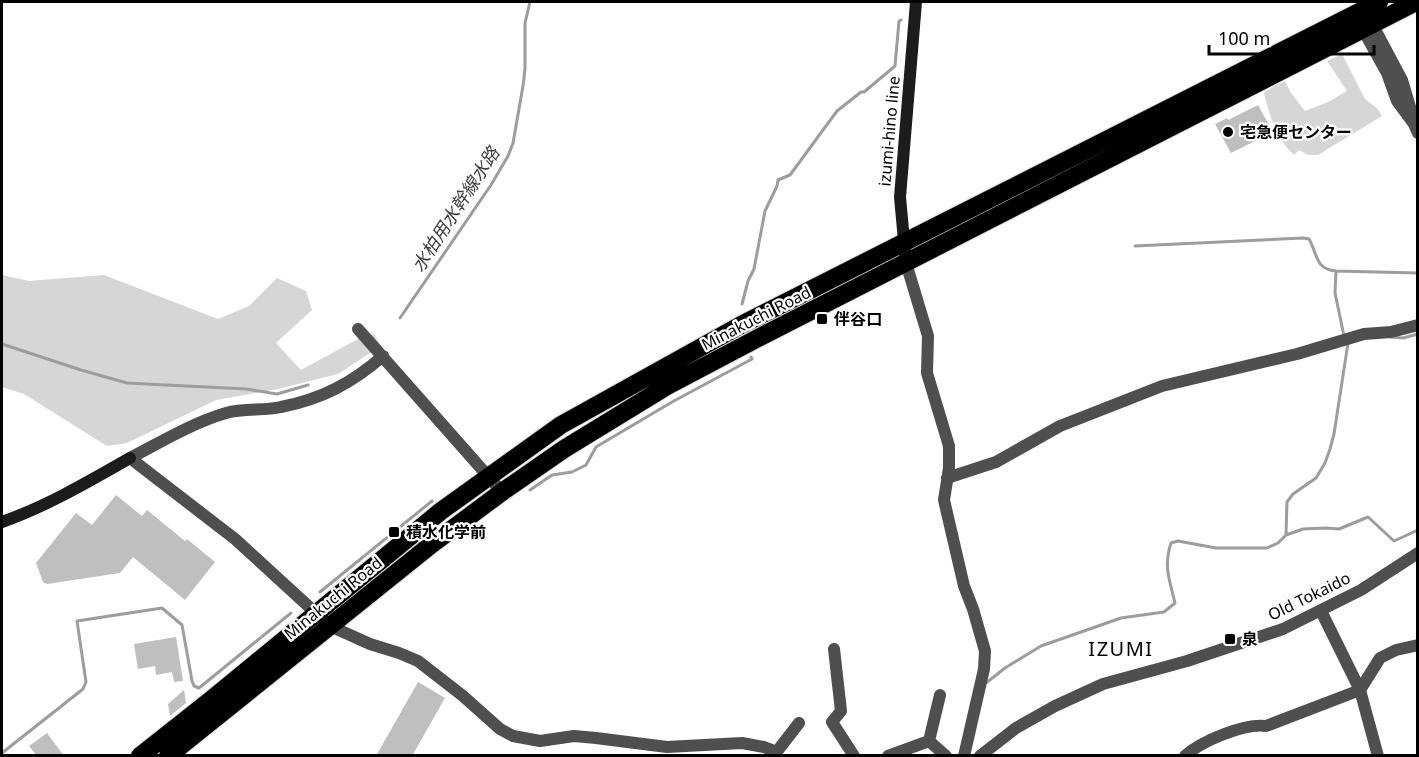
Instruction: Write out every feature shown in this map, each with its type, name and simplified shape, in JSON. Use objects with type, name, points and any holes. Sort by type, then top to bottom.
[{"type":"highway","name":"Minakuchi Road","points":[[140,756],[374,565],[488,476],[561,425],[741,326],[905,241],[1379,2]]},
{"type":"highway","name":"Minakuchi Road","points":[[168,756],[432,544],[502,492],[564,449],[667,386],[906,263],[1370,31],[1416,2]]},
{"type":"main road","name":"izumi-hino line","points":[[906,263],[900,197],[916,2]]},
{"type":"main road","points":[[2,522],[69,492],[130,458]]},
{"type":"street","points":[[1370,31],[1397,101],[1416,122]]},
{"type":"street","points":[[906,263],[928,336],[927,373],[949,447],[944,500],[964,586],[985,651],[984,669],[964,756]]},
{"type":"street","points":[[947,478],[996,462],[1060,426],[1162,386],[1297,354],[1364,334],[1391,332],[1418,326]]},
{"type":"street","points":[[358,329],[502,492]]},
{"type":"street","points":[[383,356],[362,375],[344,386],[282,407],[228,413],[192,426],[130,458],[235,539],[330,626],[370,645],[399,653],[418,662],[463,696],[500,729],[513,736],[540,741],[574,736],[667,747],[742,743],[764,747],[776,755],[799,723]]},
{"type":"street","name":"Old Tokaido","points":[[980,756],[1016,728],[1103,684],[1229,648],[1283,629],[1361,590],[1418,553]]},
{"type":"street","points":[[1321,611],[1360,690],[1378,756]]},
{"type":"street","points":[[1185,756],[1195,746],[1216,738],[1257,725],[1266,726],[1360,690],[1380,658],[1396,650],[1418,645]]},
{"type":"street","points":[[834,649],[841,711],[832,722],[854,756]]},
{"type":"street","points":[[929,741],[940,695]]},
{"type":"street","points":[[888,756],[929,741]]},
{"type":"street","points":[[929,741],[946,756]]},
{"type":"shaded area","points":[[1342,54],[1365,99],[1377,108],[1382,116],[1318,155],[1308,155],[1299,150],[1294,155],[1278,134],[1264,93],[1285,81],[1305,111],[1328,102],[1347,91],[1327,61]]},
{"type":"shaded area","points":[[2,275],[29,281],[104,275],[218,319],[249,306],[277,278],[306,291],[312,310],[276,343],[301,370],[358,339],[374,334],[381,346],[338,374],[278,389],[216,400],[127,443],[107,446],[24,394],[2,387]]},
{"type":"building","points":[[1258,105],[1273,132],[1231,153],[1215,124]]},
{"type":"building","points":[[116,495],[142,516],[147,510],[215,562],[185,600],[133,557],[120,573],[47,584],[43,582],[36,563],[76,513],[92,525]]},
{"type":"building","points":[[176,637],[183,681],[174,682],[172,672],[156,675],[155,666],[138,669],[134,644]]},
{"type":"building","points":[[418,682],[445,698],[412,756],[376,756]]},
{"type":"building","points":[[184,690],[186,703],[170,716],[168,704]]},
{"type":"building","points":[[47,733],[64,756],[37,756],[29,746]]},
{"type":"waterway","name":"水柏用水幹線水路","points":[[400,318],[491,185],[508,156],[513,143],[523,86],[525,23],[530,2]]},
{"type":"waterway","points":[[742,304],[754,269],[765,211],[778,180],[790,175],[837,111],[895,66],[899,21],[901,20]]},
{"type":"waterway","points":[[1135,246],[1303,238],[1309,239],[1321,264],[1329,270],[1336,271]]},
{"type":"waterway","points":[[1344,336],[1335,293],[1336,271],[1418,273]]},
{"type":"waterway","points":[[1390,337],[1403,338],[1418,334]]},
{"type":"waterway","points":[[1286,535],[1287,502],[1293,494],[1316,478],[1330,449],[1348,343]]},
{"type":"waterway","name":"水柏用水幹線水路","points":[[2,344],[127,383],[246,389],[277,394],[308,385]]},
{"type":"waterway","points":[[530,490],[552,475],[572,472],[586,465],[596,447],[672,402],[752,359],[751,357]]},
{"type":"waterway","points":[[320,592],[432,501]]},
{"type":"waterway","points":[[986,683],[1005,668],[1041,646],[1121,618],[1164,612],[1175,603],[1167,567],[1171,543],[1178,541],[1216,548],[1267,548],[1278,543],[1286,535],[1303,529],[1339,529],[1368,517],[1394,541],[1418,530]]},
{"type":"waterway","points":[[2,753],[83,689],[86,682],[77,621],[162,608],[182,625],[192,681],[194,686],[199,688],[291,613]]},
{"type":"place","name":"宅急便センター","points":[[1228,132]]},
{"type":"place","name":"伴谷口","points":[[822,319]]},
{"type":"place","name":"積水化学前","points":[[394,532]]},
{"type":"place","name":"泉","points":[[1230,639]]},
{"type":"district","name":"IZUMI","points":[[1121,648]]}]
